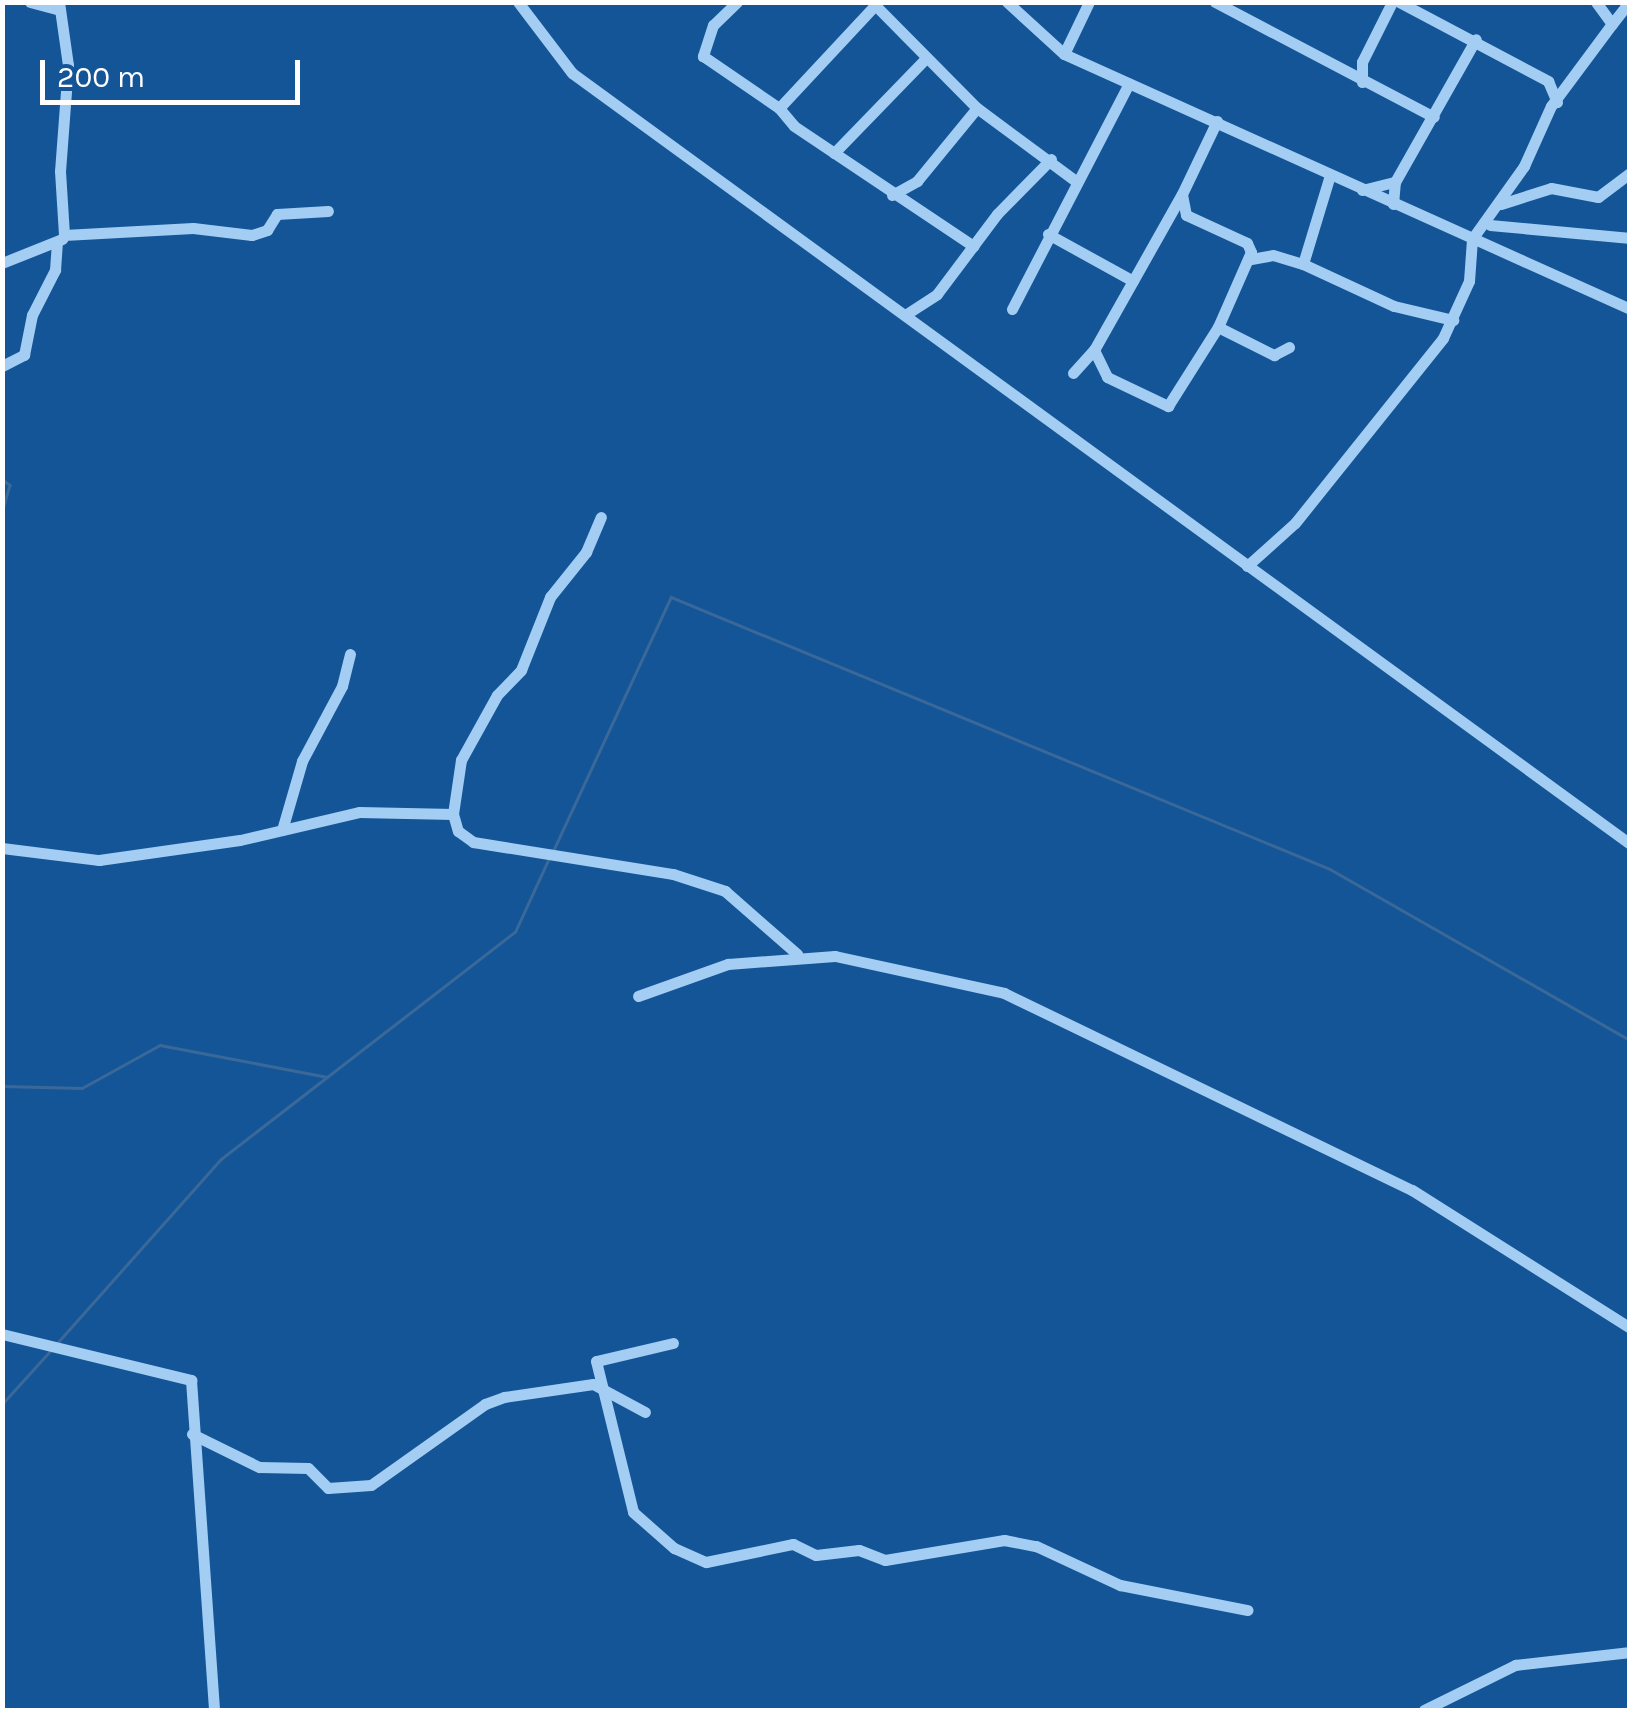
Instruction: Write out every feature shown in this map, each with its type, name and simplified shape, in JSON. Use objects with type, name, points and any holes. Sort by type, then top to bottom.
[{"type":"street","points":[[2,366],[24,355],[32,315],[56,270],[60,239],[60,171],[68,65],[60,6],[30,2]]},
{"type":"street","points":[[518,2],[572,73],[1630,844]]},
{"type":"street","points":[[737,2],[713,25],[703,56],[892,195],[973,246]]},
{"type":"street","points":[[1007,2],[1064,54],[1630,309]]},
{"type":"street","points":[[1064,54],[1088,2]]},
{"type":"street","points":[[1215,2],[1434,117]]},
{"type":"street","points":[[1362,82],[1362,62],[1395,2],[1476,39],[1548,81],[1557,102]]},
{"type":"street","points":[[1596,2],[1612,24]]},
{"type":"street","points":[[1247,566],[1295,523],[1453,320],[1469,281],[1472,239],[1489,224],[1557,102],[1629,2]]},
{"type":"street","points":[[778,108],[877,4],[977,108],[1064,166],[1078,182]]},
{"type":"street","points":[[1394,204],[1395,182],[1476,39]]},
{"type":"street","points":[[834,153],[926,58]]},
{"type":"street","points":[[1548,81],[1577,76]]},
{"type":"street","points":[[1012,309],[1129,84]]},
{"type":"street","points":[[892,195],[917,180],[977,108]]},
{"type":"street","points":[[1074,373],[1094,350],[1134,281],[1217,121]]},
{"type":"street","points":[[904,315],[937,294],[973,246],[1050,159]]},
{"type":"street","points":[[1064,166],[1088,161]]},
{"type":"street","points":[[1501,204],[1551,188],[1598,197],[1630,173]]},
{"type":"street","points":[[1302,258],[1330,175]]},
{"type":"street","points":[[1362,190],[1395,182]]},
{"type":"street","points":[[1182,194],[1186,215],[1274,255],[1302,258],[1394,306],[1453,320]]},
{"type":"street","points":[[2,263],[60,239],[194,228],[252,234],[266,230],[277,214],[328,211]]},
{"type":"street","points":[[1489,224],[1630,238]]},
{"type":"street","points":[[1489,224],[1492,249]]},
{"type":"street","points":[[1048,234],[1134,281]]},
{"type":"street","points":[[1094,350],[1107,377],[1164,406],[1185,385],[1218,328],[1252,259],[1247,243]]},
{"type":"street","points":[[1252,259],[1274,255]]},
{"type":"street","points":[[1218,328],[1274,355],[1288,347]]},
{"type":"street","points":[[601,517],[586,552],[550,597],[521,670],[497,695],[461,760],[453,814],[458,831],[473,842],[673,874],[725,891],[802,957]]},
{"type":"street","points":[[282,830],[307,747],[342,686],[350,654]]},
{"type":"street","points":[[2,848],[99,860],[282,830],[360,812],[453,814]]},
{"type":"street","points":[[638,996],[728,964],[802,957],[869,961],[1004,993],[1412,1190],[1630,1328]]},
{"type":"street","points":[[2,1334],[182,1374],[191,1380],[214,1710]]},
{"type":"street","points":[[673,1343],[596,1361],[608,1394],[634,1512],[674,1548],[706,1562],[793,1544],[816,1555],[859,1550],[885,1560],[1004,1540],[1036,1546],[1120,1585],[1248,1610]]},
{"type":"street","points":[[192,1434],[259,1466],[308,1468],[328,1488],[371,1485],[485,1404],[593,1384],[646,1412]]},
{"type":"street","points":[[1424,1710],[1515,1664],[1630,1652]]},
{"type":"waterway","points":[[2,479],[10,485],[2,513]]},
{"type":"waterway","points":[[553,851],[671,597],[1330,869],[1630,1040]]},
{"type":"waterway","points":[[58,1342],[221,1159],[515,932],[549,858]]},
{"type":"waterway","points":[[2,1086],[82,1088],[160,1045],[327,1077]]},
{"type":"waterway","points":[[2,1404],[50,1351]]}]
